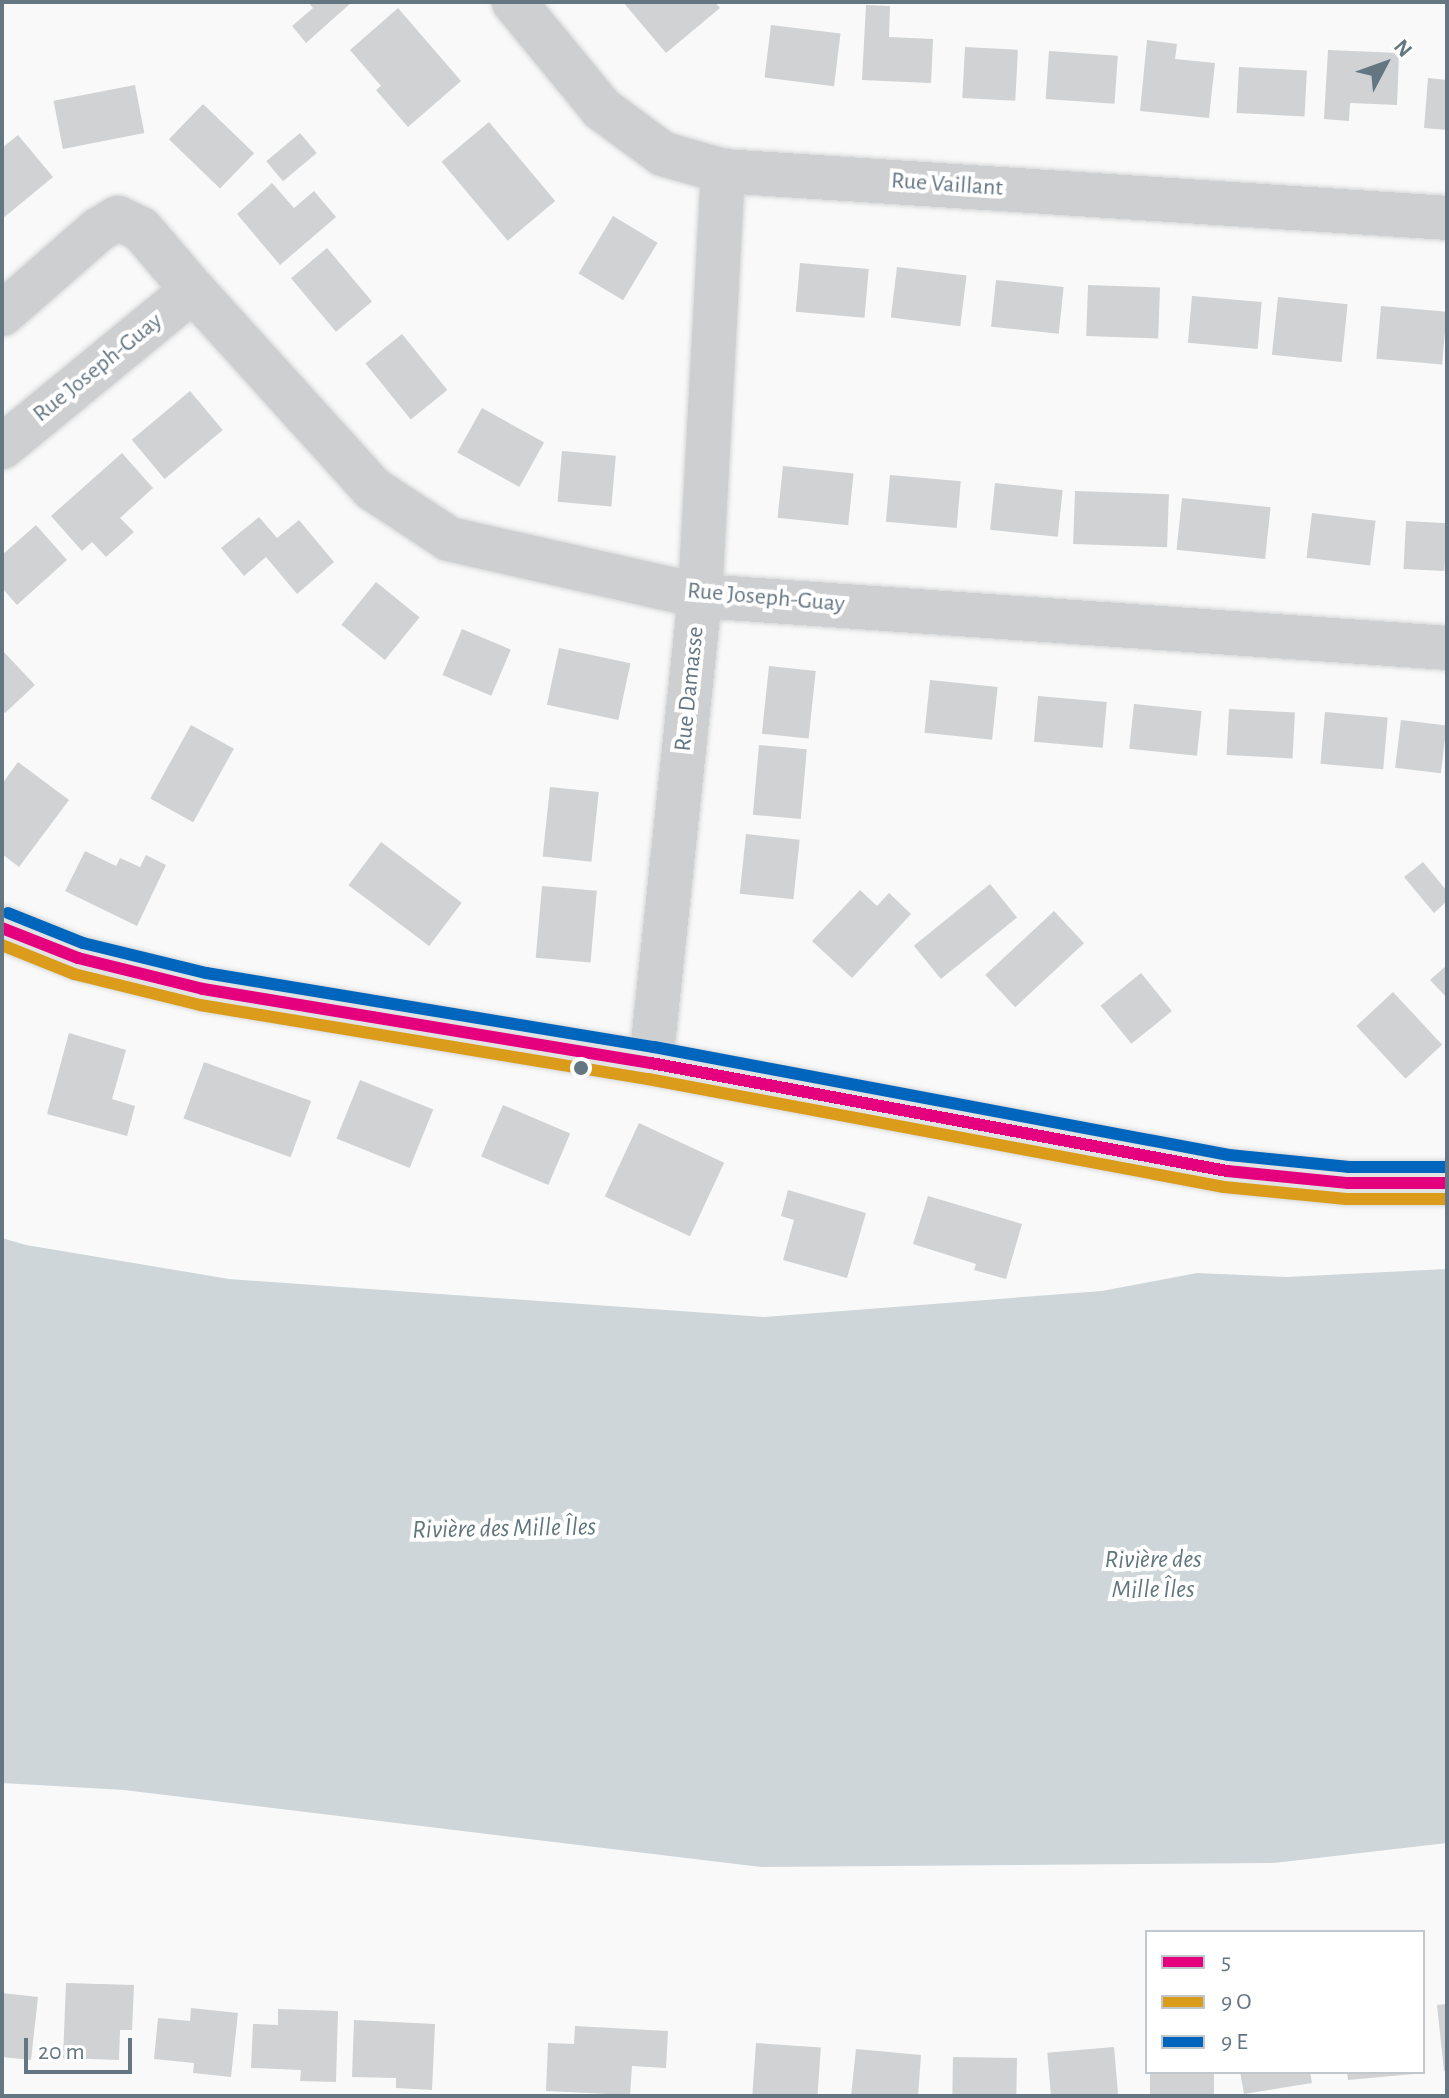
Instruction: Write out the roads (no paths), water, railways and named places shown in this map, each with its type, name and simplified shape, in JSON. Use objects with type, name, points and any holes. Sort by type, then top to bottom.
[{"type":"main road","points":[[2,928],[78,958],[203,989],[651,1063],[1227,1171],[1348,1183],[1447,1183]]},
{"type":"street","name":"Rue Vaillant","points":[[514,2],[602,109],[663,154],[723,171],[1447,218]]},
{"type":"street","name":"Rue Damasse","points":[[651,1063],[700,596],[723,171]]},
{"type":"street","name":"Rue Joseph-Guay","points":[[2,314],[98,230],[118,218],[141,229],[373,489],[449,539],[700,596],[1447,648]]},
{"type":"street","name":"Rue Joseph-Guay","points":[[2,447],[193,290]]},
{"type":"water","name":"Rivière des Mille Îles","points":[[2,1238],[26,1245],[229,1279],[764,1317],[1102,1291],[1197,1273],[1287,1277],[1447,1269],[1447,1843],[1274,1863],[761,1867],[124,1790],[2,1783]]}]
